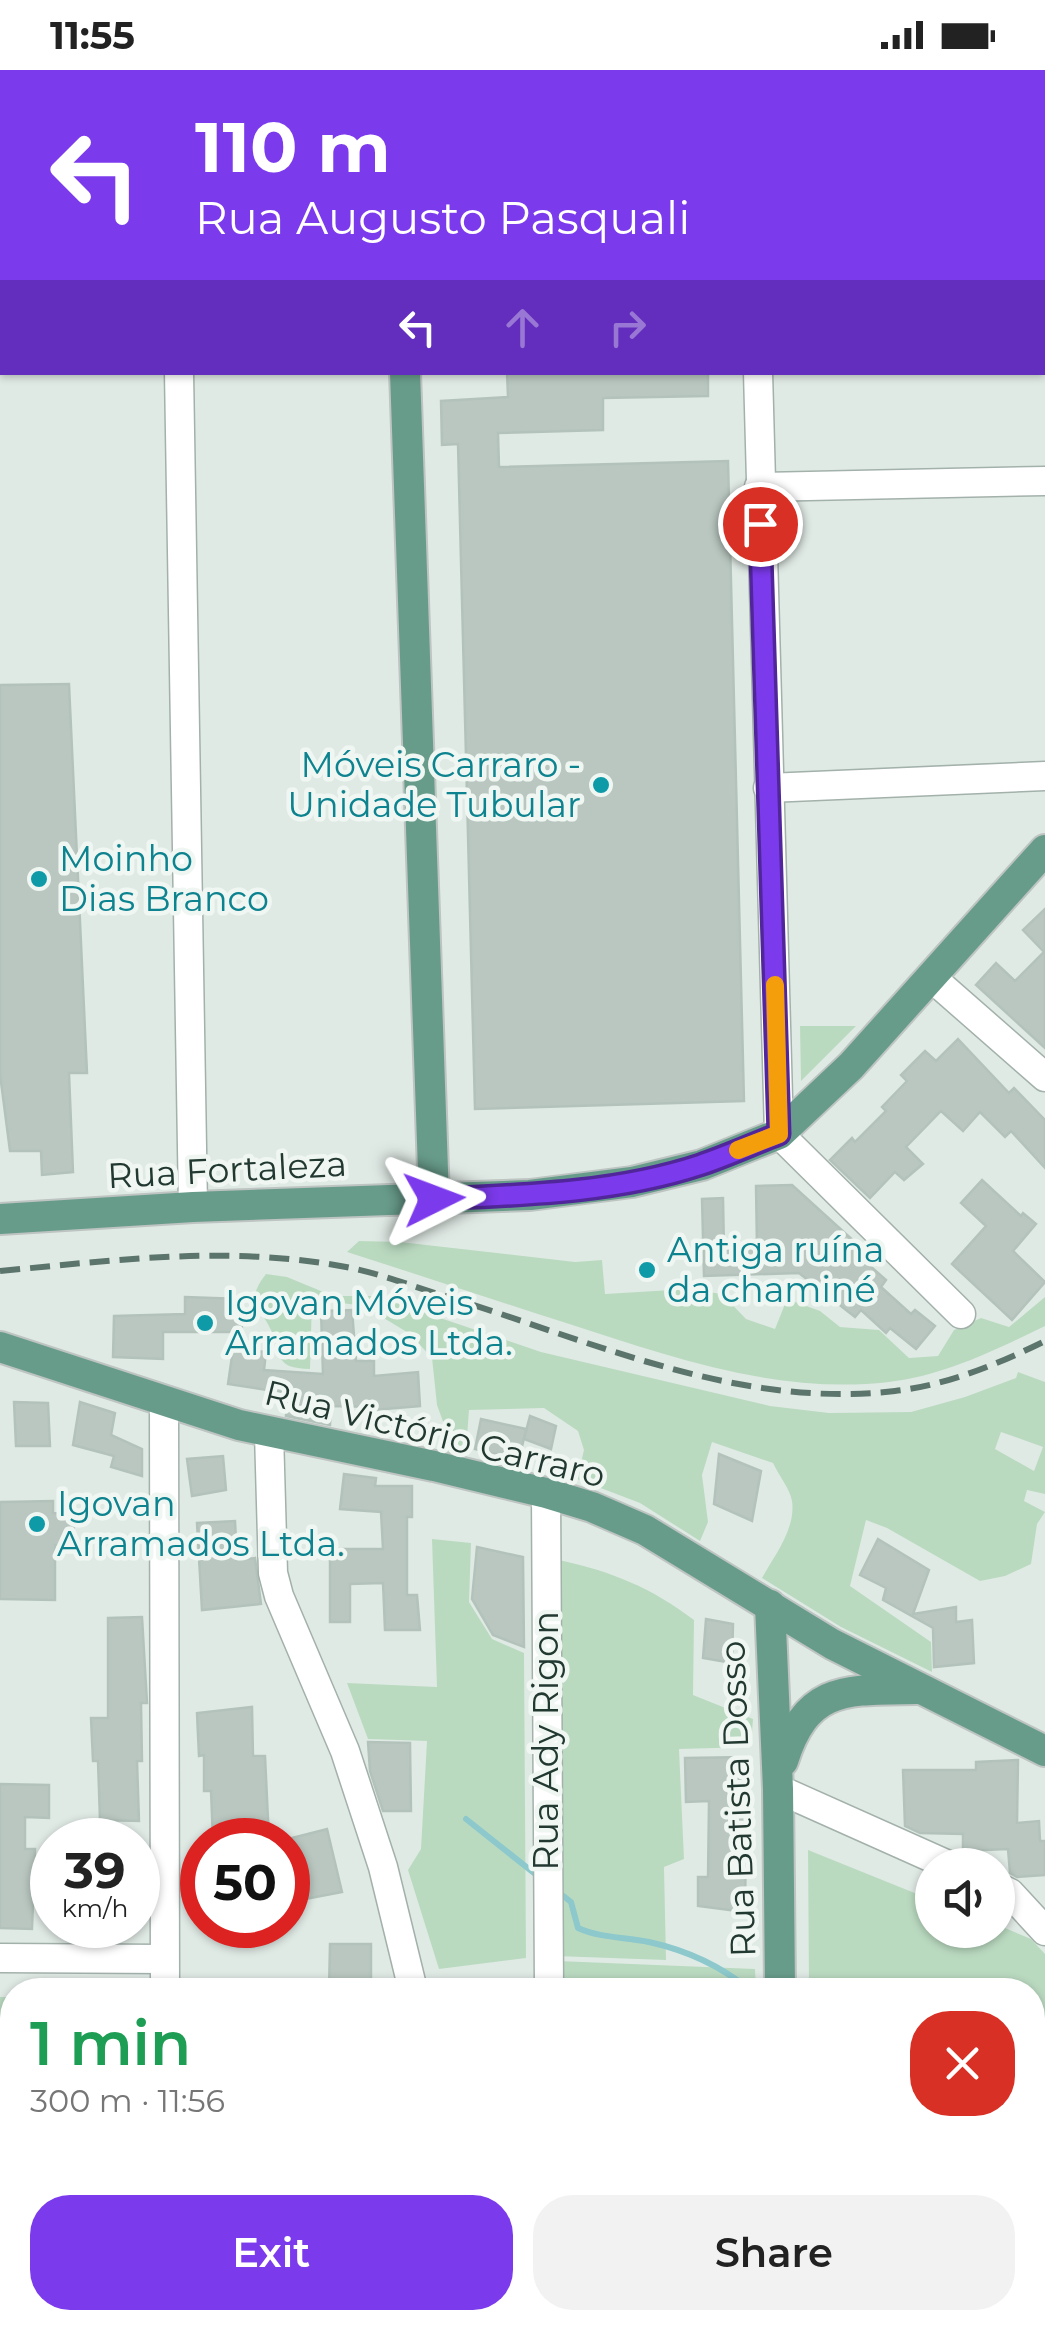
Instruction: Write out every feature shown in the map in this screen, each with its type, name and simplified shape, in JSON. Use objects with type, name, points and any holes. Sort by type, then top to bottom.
[{"type":"main road","points":[[405,375],[434,1199]]},
{"type":"main road","name":"Rua Fortaleza","points":[[0,1219],[193,1207],[530,1195],[632,1182],[702,1164],[779,1134],[851,1066],[1045,850]]},
{"type":"main road","name":"Rua Victório Carraro","points":[[0,1347],[269,1433],[546,1492],[645,1530],[832,1644],[1045,1751]]},
{"type":"main road","name":"Rua Batista Dosso","points":[[770,1605],[778,1783],[780,1978]]},
{"type":"main road","points":[[778,1783],[790,1738],[802,1717],[826,1700],[856,1690],[924,1689]]},
{"type":"street","points":[[178,375],[193,1207]]},
{"type":"street","points":[[758,375],[779,1134],[961,1314]]},
{"type":"street","points":[[759,487],[1045,480]]},
{"type":"street","points":[[768,788],[1045,776]]},
{"type":"street","points":[[932,978],[1045,1077]]},
{"type":"street","points":[[164,1400],[165,1978]]},
{"type":"street","points":[[269,1433],[273,1573],[279,1596],[345,1751],[383,1867],[410,1978]]},
{"type":"street","name":"Rua Ady Rigon","points":[[546,1492],[548,1978]]},
{"type":"street","points":[[778,1783],[915,1849]]},
{"type":"street","points":[[1015,1898],[1045,1931]]},
{"type":"street","points":[[0,1958],[164,1959]]},
{"type":"green space","points":[[800,1026],[856,1026],[801,1081]]},
{"type":"green space","points":[[359,1241],[575,1262],[602,1260],[605,1294],[688,1289],[722,1294],[746,1319],[775,1329],[787,1299],[820,1311],[840,1327],[879,1330],[909,1358],[938,1356],[954,1330],[981,1318],[1009,1327],[1045,1297],[1045,1326],[969,1361],[909,1379],[847,1385],[764,1378],[682,1359],[347,1252]]},
{"type":"green space","points":[[266,1274],[287,1277],[333,1296],[375,1296],[541,1352],[770,1406],[829,1413],[911,1412],[1016,1378],[1018,1372],[1045,1382],[1045,1494],[1027,1490],[1024,1501],[1045,1512],[1037,1524],[1031,1564],[1005,1576],[980,1581],[866,1520],[850,1586],[931,1642],[932,1672],[841,1627],[762,1578],[791,1522],[792,1501],[773,1463],[712,1442],[702,1475],[708,1522],[700,1541],[640,1503],[577,1479],[584,1450],[578,1431],[544,1408],[469,1410],[465,1464],[438,1456],[445,1427],[437,1405],[432,1358],[410,1334],[364,1306],[312,1299],[310,1369],[290,1366],[281,1359],[256,1304],[259,1283]],"holes":[[[1001,1432],[1043,1447],[1034,1471],[995,1449]]]},
{"type":"green space","points":[[432,1539],[471,1543],[469,1602],[492,1639],[524,1653],[526,1958],[439,1969],[408,1870],[421,1849],[427,1741],[368,1739],[347,1683],[437,1687]]},
{"type":"green space","points":[[559,1560],[630,1582],[694,1620],[693,1695],[753,1719],[751,1747],[679,1749],[684,1859],[664,1867],[666,1960],[555,1956]]},
{"type":"green space","points":[[808,1850],[915,1893],[915,1948],[1015,1948],[1015,1932],[1031,1939],[1045,1954],[1045,1978],[809,1978]]},
{"type":"green space","points":[[558,1961],[755,1969],[755,1978],[559,1978]]},
{"type":"building","name":"Móveis Carraro - Unidade Tubular","points":[[507,375],[708,375],[708,396],[603,398],[603,430],[498,433],[499,467],[728,461],[744,1101],[475,1109],[458,444],[442,445],[441,401],[508,397]]},
{"type":"building","name":"Moinho Dias Branco","points":[[69,684],[87,1073],[69,1073],[73,1172],[42,1175],[41,1151],[10,1151],[0,1074],[0,685]]},
{"type":"building","points":[[1045,909],[1045,1048],[976,985],[996,963],[1015,981],[1044,952],[1023,930]]},
{"type":"building","points":[[958,1039],[1009,1093],[1014,1088],[1045,1120],[1045,1168],[1011,1131],[1005,1137],[980,1112],[963,1131],[941,1111],[906,1147],[923,1164],[904,1180],[895,1172],[870,1198],[830,1160],[886,1111],[882,1107],[907,1081],[901,1075],[925,1051],[936,1061]]},
{"type":"building","points":[[982,1180],[1021,1216],[1023,1213],[1036,1224],[1013,1251],[1045,1282],[1012,1320],[952,1264],[986,1226],[961,1203]]},
{"type":"building","points":[[792,1185],[866,1252],[861,1258],[886,1280],[881,1287],[911,1314],[915,1310],[935,1326],[916,1349],[890,1328],[886,1333],[861,1310],[855,1317],[799,1273],[704,1276],[702,1199],[723,1198],[724,1250],[757,1249],[756,1186]]},
{"type":"building","points":[[185,1297],[241,1299],[242,1332],[163,1332],[163,1359],[113,1357],[114,1316],[185,1314]]},
{"type":"building","points":[[352,1310],[356,1361],[374,1361],[374,1376],[418,1372],[420,1406],[374,1410],[331,1406],[330,1425],[286,1416],[287,1393],[228,1384],[233,1349],[266,1352],[264,1370],[323,1374],[321,1311]]},
{"type":"building","points":[[14,1402],[48,1403],[50,1446],[16,1446]]},
{"type":"building","points":[[80,1402],[115,1413],[111,1435],[142,1449],[142,1476],[111,1467],[114,1456],[73,1445]]},
{"type":"building","points":[[530,1416],[556,1426],[551,1449],[524,1439]]},
{"type":"building","points":[[481,1419],[526,1429],[519,1460],[475,1449]]},
{"type":"building","points":[[719,1454],[761,1471],[752,1521],[714,1504]]},
{"type":"building","points":[[223,1456],[226,1490],[192,1496],[187,1459]]},
{"type":"building","points":[[344,1474],[376,1478],[375,1486],[412,1486],[412,1517],[407,1517],[407,1595],[417,1595],[420,1630],[385,1630],[383,1583],[350,1584],[350,1622],[330,1622],[330,1549],[383,1549],[381,1512],[340,1509]]},
{"type":"building","points":[[53,1501],[53,1513],[73,1514],[74,1545],[55,1545],[55,1600],[0,1599],[0,1502]]},
{"type":"building","points":[[235,1521],[237,1560],[255,1558],[261,1604],[202,1610],[197,1523]]},
{"type":"building","points":[[878,1539],[929,1570],[913,1614],[956,1607],[956,1622],[972,1620],[974,1663],[934,1667],[933,1628],[883,1600],[886,1588],[860,1575]]},
{"type":"building","points":[[477,1547],[523,1557],[524,1647],[493,1635],[472,1599]]},
{"type":"building","points":[[142,1617],[147,1703],[141,1703],[139,1818],[100,1818],[98,1761],[93,1761],[91,1718],[108,1718],[108,1618]]},
{"type":"building","points":[[706,1619],[733,1624],[732,1663],[703,1658]]},
{"type":"building","points":[[252,1707],[253,1756],[265,1756],[268,1818],[212,1818],[211,1791],[204,1791],[204,1755],[199,1756],[197,1713]]},
{"type":"building","points":[[368,1742],[410,1743],[411,1811],[383,1811],[370,1771]]},
{"type":"building","points":[[747,1757],[745,1912],[698,1906],[698,1877],[708,1877],[709,1801],[686,1802],[685,1758]]},
{"type":"building","points":[[1018,1760],[1017,1823],[1039,1821],[1040,1841],[1045,1841],[1045,1875],[1015,1876],[1015,1848],[963,1848],[963,1834],[920,1833],[905,1826],[903,1770],[976,1770],[976,1762]]},
{"type":"building","points":[[0,1784],[49,1785],[49,1818],[25,1817],[25,1849],[30,1849],[30,1929],[0,1928]]},
{"type":"building","points":[[327,1829],[342,1892],[310,1898],[310,1833]]},
{"type":"building","points":[[330,1944],[371,1944],[371,1978],[329,1978]]},
{"type":"waterway","points":[[466,1819],[539,1877]]},
{"type":"waterway","points":[[557,1891],[571,1902],[578,1928],[676,1950],[734,1978]]},
{"type":"railway","points":[[0,1271],[173,1257],[302,1260],[387,1278],[671,1369],[782,1391],[838,1394],[915,1388],[972,1372],[1045,1341]]},
{"type":"slow traffic","points":[[738,1150],[779,1134],[775,985]]},
{"type":"place","name":"Móveis Carraro - Unidade Tubular","points":[[601,785]]},
{"type":"place","name":"Moinho Dias Branco","points":[[39,879]]},
{"type":"place","name":"Antiga ruína da chaminé","points":[[647,1270]]},
{"type":"place","name":"Igovan Móveis Arramados Ltda.","points":[[205,1323]]},
{"type":"place","name":"Igovan Arramados Ltda.","points":[[37,1524]]},
{"type":"route","points":[[434,1199],[530,1195],[632,1182],[702,1164],[779,1134],[760,524]]}]
